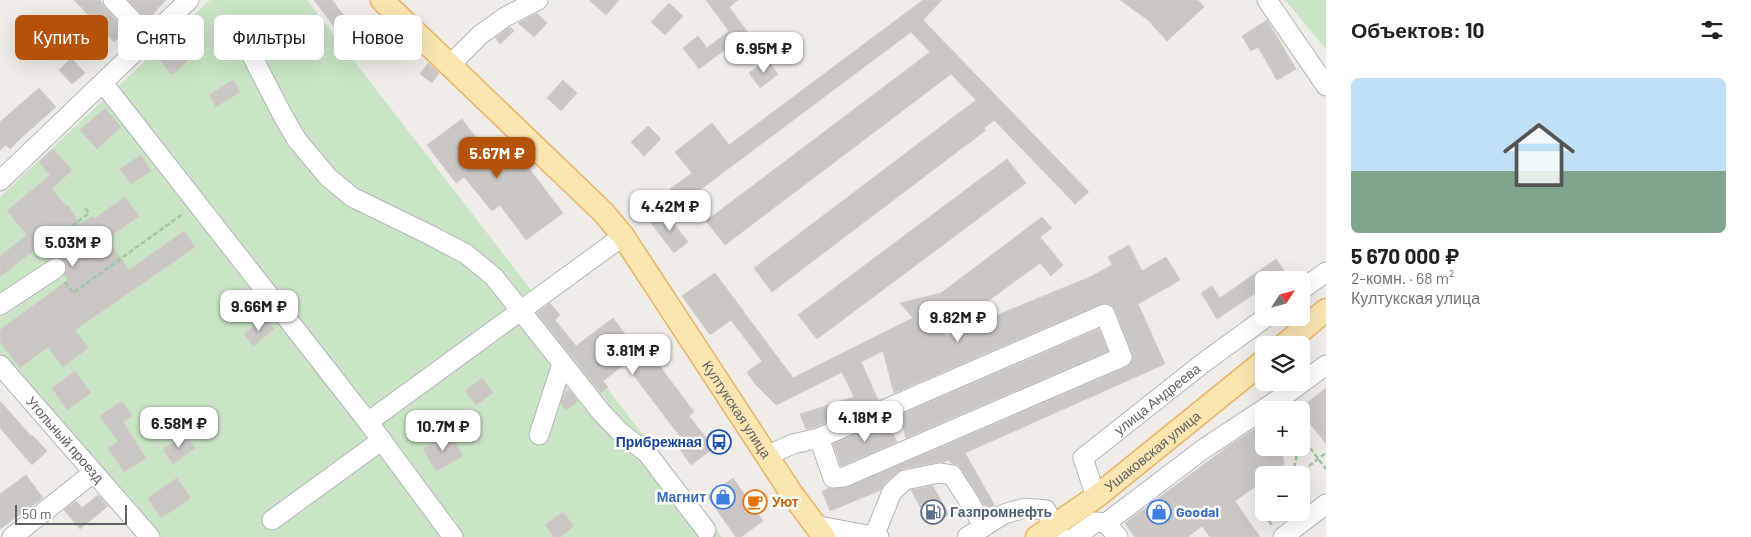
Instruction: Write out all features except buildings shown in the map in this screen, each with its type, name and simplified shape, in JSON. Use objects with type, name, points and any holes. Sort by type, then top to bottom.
[{"type":"main road","name":"Култукская улица","points":[[382,0],[604,213],[623,236],[819,531]]},
{"type":"main road","points":[[1295,336],[1326,310]]},
{"type":"main road","name":"Ушаковская улица","points":[[1051,534],[1255,368]]},
{"type":"street","points":[[113,0],[127,15]]},
{"type":"street","points":[[173,15],[189,0]]},
{"type":"street","points":[[450,65],[480,35],[505,17],[538,0]]},
{"type":"street","points":[[1267,0],[1326,86]]},
{"type":"street","points":[[0,181],[127,60]]},
{"type":"street","points":[[254,60],[297,140],[328,177],[352,197],[466,254],[494,277],[601,412],[620,432],[647,452],[706,530]]},
{"type":"street","points":[[103,83],[382,440],[453,537]]},
{"type":"street","points":[[368,422],[623,236]]},
{"type":"street","points":[[0,305],[56,268]]},
{"type":"street","points":[[1310,284],[1326,272]]},
{"type":"street","points":[[768,455],[793,444],[819,438],[1105,314],[1122,357],[844,477],[834,478],[819,438]]},
{"type":"street","name":"улица Андреева","points":[[1096,496],[1083,458],[1203,363],[1255,325]]},
{"type":"street","points":[[539,435],[562,364]]},
{"type":"street","points":[[1075,537],[1096,522],[1112,530],[1202,450],[1288,393],[1326,365]]},
{"type":"street","name":"Угольный проезд","points":[[0,366],[150,537]]},
{"type":"street","points":[[272,520],[382,440]]},
{"type":"street","points":[[12,537],[93,473]]},
{"type":"street","points":[[819,531],[853,532],[877,537],[892,492],[905,480],[939,473],[952,475],[984,527]]},
{"type":"street","points":[[1280,534],[1326,504]]},
{"type":"street","points":[[967,537],[1004,514],[1025,508],[1046,510],[1051,534]]},
{"type":"path","points":[[85,208],[89,214],[42,249],[73,293],[189,209]]},
{"type":"path","points":[[1310,448],[1326,469]]},
{"type":"path","points":[[1309,466],[1326,453]]},
{"type":"path","points":[[1269,521],[1280,534]]},
{"type":"green space","points":[[210,0],[307,0],[319,15],[214,15],[214,60],[324,60],[324,22],[334,35],[334,60],[353,60],[722,537],[160,537],[0,354],[0,197],[146,60],[204,60],[204,15],[194,15]]},
{"type":"green space","points":[[1285,0],[1326,0],[1326,49]]},
{"type":"place","name":"Прибрежная","points":[[719,442]]},
{"type":"place","name":"Магнит","points":[[723,497]]},
{"type":"place","name":"Уют","points":[[755,502]]},
{"type":"place","name":"Газпромнефть","points":[[933,512]]},
{"type":"place","name":"Goodal","points":[[1159,512]]}]
